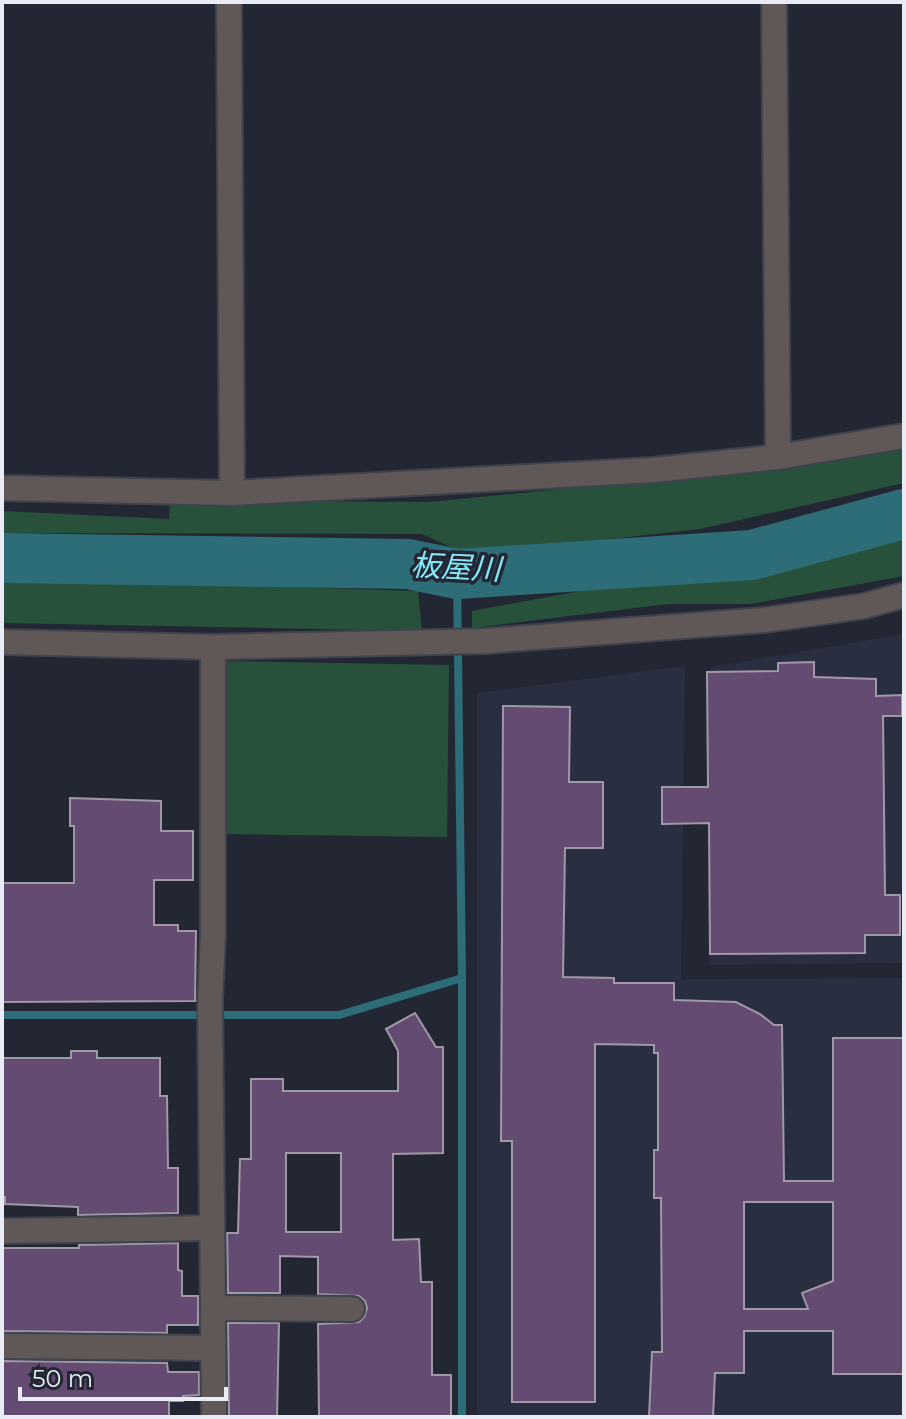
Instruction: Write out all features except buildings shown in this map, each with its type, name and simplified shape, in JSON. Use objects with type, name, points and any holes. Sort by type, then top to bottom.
[{"type":"street","points":[[229,2],[232,493]]},
{"type":"street","points":[[774,2],[778,457]]},
{"type":"street","points":[[2,488],[232,493],[654,470],[778,457],[904,436]]},
{"type":"street","points":[[2,642],[213,647],[485,641],[765,620],[864,606],[904,595]]},
{"type":"street","points":[[213,647],[213,933],[210,1000],[214,1417]]},
{"type":"street","points":[[2,1231],[212,1228]]},
{"type":"street","points":[[213,1308],[352,1309]]},
{"type":"street","points":[[2,1346],[213,1348]]},
{"type":"shaded area","points":[[904,634],[904,963],[709,965],[711,667]]},
{"type":"shaded area","points":[[685,666],[681,979],[904,978],[904,1417],[477,1417],[477,693]]},
{"type":"green space","points":[[904,439],[904,483],[700,529],[468,555],[422,534],[2,533],[2,511],[169,519],[170,500],[429,502],[612,484]]},
{"type":"green space","points":[[904,531],[904,576],[751,604],[668,604],[472,628],[472,611]]},
{"type":"green space","points":[[2,578],[418,591],[422,631],[2,623]]},
{"type":"green space","points":[[225,661],[449,665],[447,837],[222,834]]},
{"type":"waterway","name":"板屋川","points":[[2,558],[408,564],[457,574],[752,555],[904,514]]},
{"type":"waterway","points":[[2,1015],[339,1015],[462,978],[457,574]]},
{"type":"waterway","points":[[462,978],[462,1417]]}]
